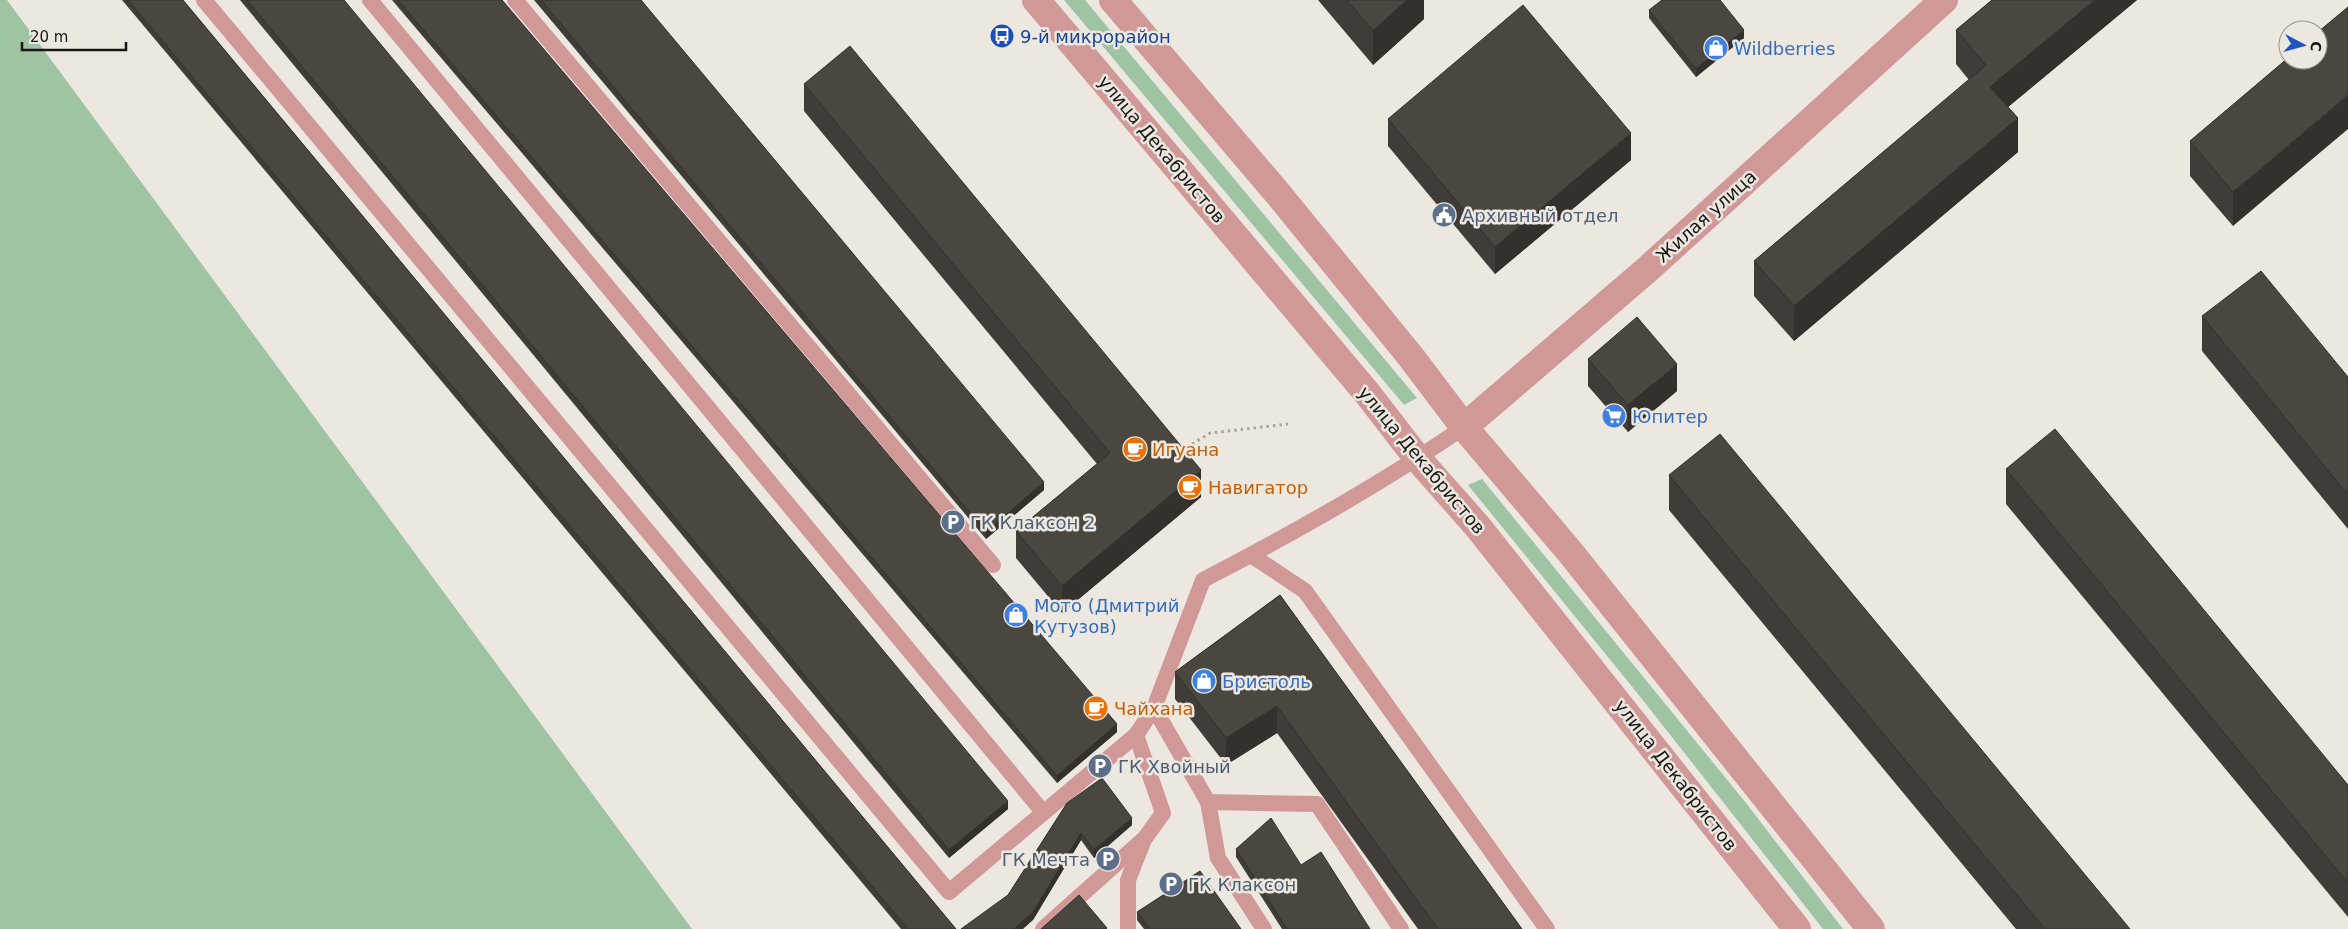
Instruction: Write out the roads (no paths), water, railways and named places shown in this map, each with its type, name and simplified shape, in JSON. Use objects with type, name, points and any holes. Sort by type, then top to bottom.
[{"type":"street","name":"улица Декабристов","points":[[1036,0],[1367,393],[1418,459],[1478,527],[1796,929]]},
{"type":"street","points":[[1113,0],[1279,195],[1411,357],[1464,427],[1570,552],[1871,929]]},
{"type":"street","name":"Жилая улица","points":[[1464,427],[1649,268],[1944,0]]},
{"type":"lane","points":[[204,0],[949,892],[1136,735],[1154,708],[1203,580],[1251,555],[1418,459],[1464,427]]},
{"type":"lane","points":[[370,0],[1043,812]]},
{"type":"lane","points":[[515,0],[993,565]]},
{"type":"lane","points":[[1251,555],[1305,591],[1547,929]]},
{"type":"lane","points":[[1154,708],[1208,802],[1218,858],[1264,929]]},
{"type":"lane","points":[[1043,929],[1145,838],[1163,813],[1136,735]]},
{"type":"lane","points":[[1208,802],[1317,804],[1401,929]]},
{"type":"lane","points":[[1128,929],[1128,880],[1145,838]]},
{"type":"place","name":"9-й микрорайон","points":[[1002,36]]},
{"type":"place","name":"Wildberries","points":[[1716,48]]},
{"type":"place","name":"Архивный отдел","points":[[1444,215]]},
{"type":"place","name":"Юпитер","points":[[1614,416]]},
{"type":"place","name":"Игуана","points":[[1135,449]]},
{"type":"place","name":"Навигатор","points":[[1190,487]]},
{"type":"place","name":"ГК Клаксон 2","points":[[953,522]]},
{"type":"place","name":"Мото (Дмитрий Кутузов)","points":[[1016,615]]},
{"type":"place","name":"Бристоль","points":[[1204,681]]},
{"type":"place","name":"Чайхана","points":[[1096,708]]},
{"type":"place","name":"ГК Хвойный","points":[[1100,766]]},
{"type":"place","name":"ГК Мечта","points":[[1108,859]]},
{"type":"place","name":"ГК Клаксон","points":[[1171,884]]}]
